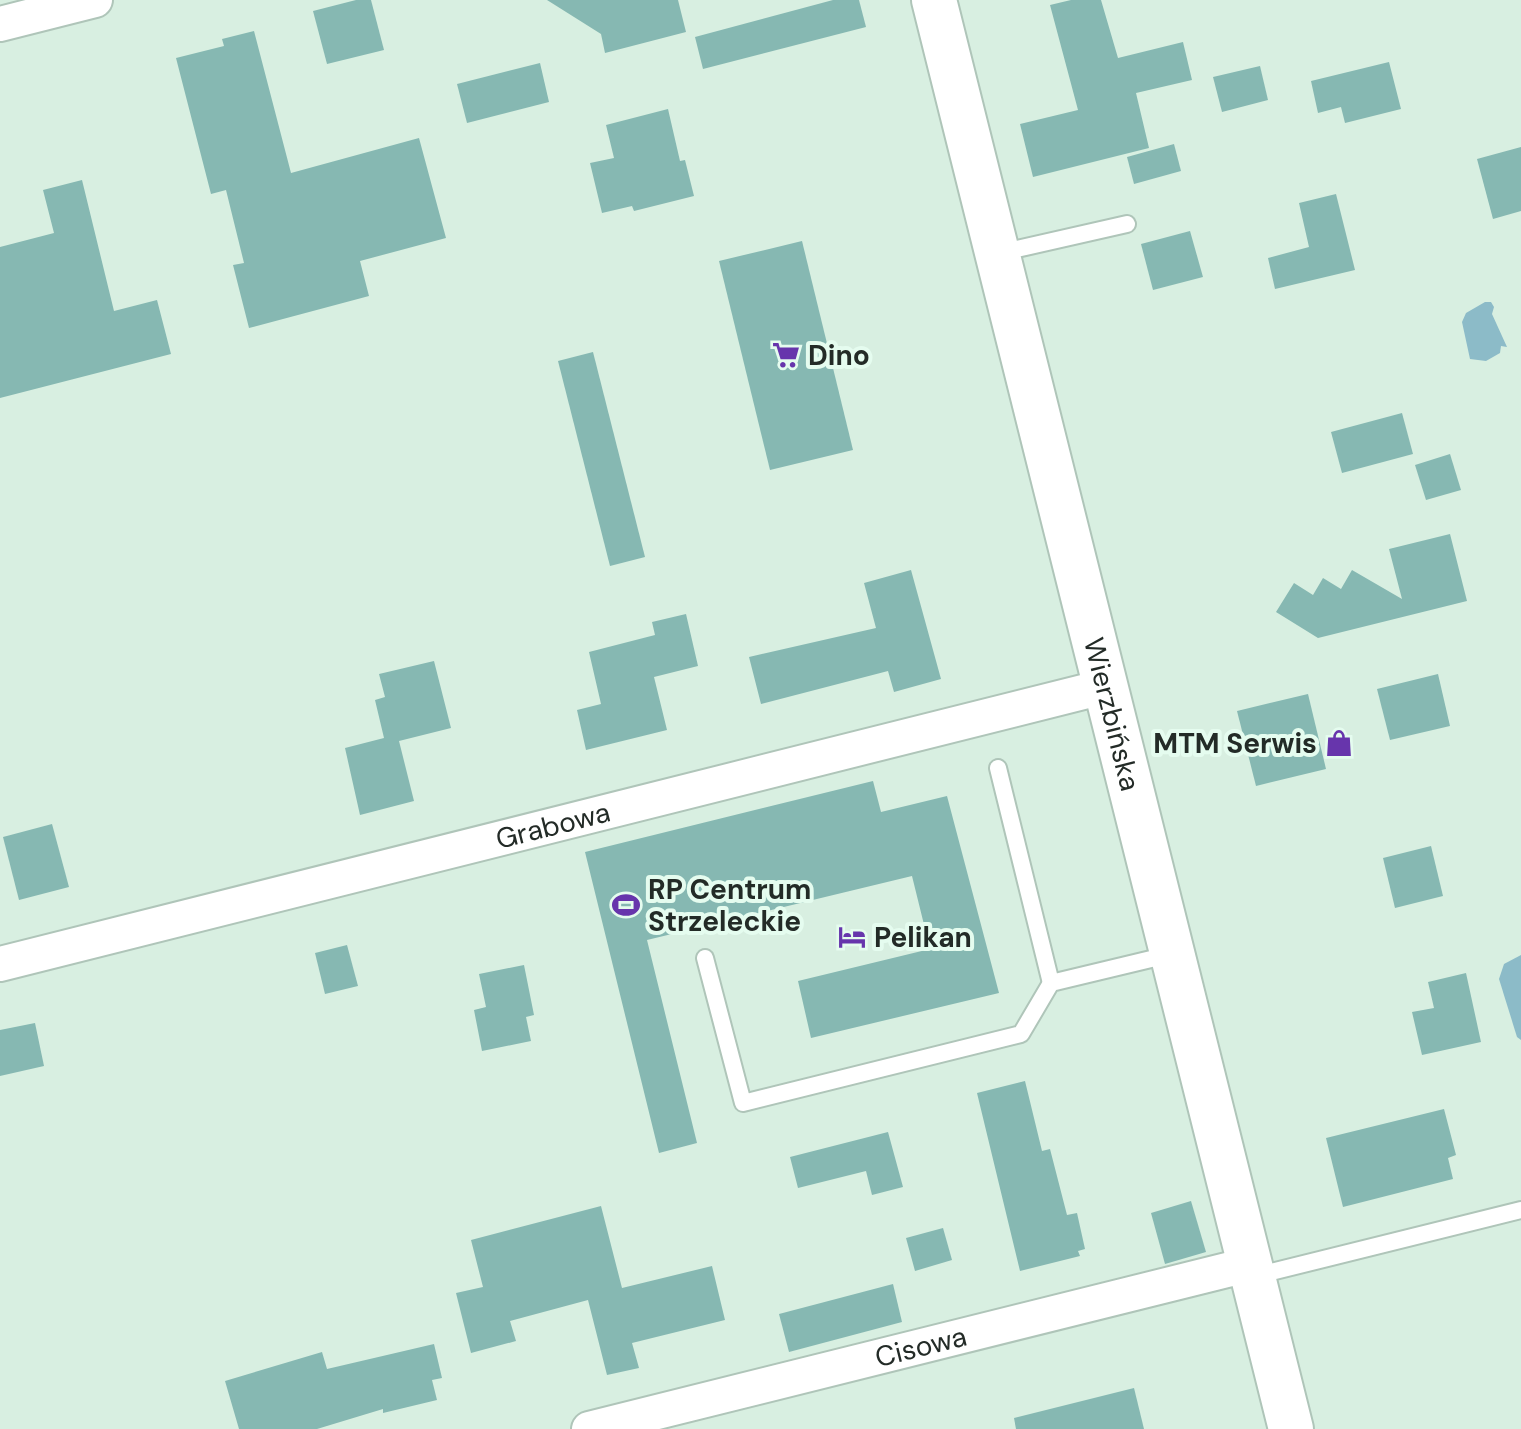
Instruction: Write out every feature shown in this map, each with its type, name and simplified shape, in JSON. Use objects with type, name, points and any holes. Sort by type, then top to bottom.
[{"type":"street","points":[[0,24],[95,0]]},
{"type":"street","name":"Wierzbińska","points":[[934,0],[1291,1429]]},
{"type":"street","name":"Grabowa","points":[[0,964],[1107,686]]},
{"type":"street","name":"Cisowa","points":[[589,1429],[1252,1270]]},
{"type":"lane","points":[[997,254],[1127,224]]},
{"type":"lane","points":[[705,958],[743,1103],[1021,1034],[1051,983],[998,768]]},
{"type":"lane","points":[[1051,983],[1174,954]]},
{"type":"lane","points":[[1252,1270],[1521,1210]]},
{"type":"water","points":[[1485,302],[1491,302],[1494,307],[1492,314],[1507,347],[1501,346],[1500,353],[1486,361],[1470,359],[1462,322],[1466,313]]},
{"type":"water","points":[[1521,955],[1521,1040],[1517,1037],[1499,979],[1504,964]]},
{"type":"building","points":[[356,0],[371,0],[384,50],[327,64],[313,11]]},
{"type":"building","points":[[547,0],[678,0],[686,32],[605,53],[601,34]]},
{"type":"building","points":[[833,0],[859,0],[866,27],[703,69],[695,37]]},
{"type":"building","points":[[1071,0],[1101,0],[1118,58],[1183,42],[1192,80],[1136,93],[1149,148],[1033,177],[1020,124],[1078,110],[1050,5]]},
{"type":"building","points":[[254,31],[291,173],[419,138],[446,238],[360,261],[369,296],[249,328],[233,265],[244,263],[226,190],[211,194],[176,58],[224,46],[222,39]]},
{"type":"building","points":[[1389,62],[1401,109],[1345,123],[1341,107],[1318,113],[1311,81]]},
{"type":"building","points":[[540,63],[549,102],[467,123],[457,84]]},
{"type":"building","points":[[1260,66],[1268,100],[1222,112],[1213,77]]},
{"type":"building","points":[[668,109],[680,161],[685,160],[694,196],[634,211],[632,206],[602,213],[590,163],[614,158],[606,125]]},
{"type":"building","points":[[1174,144],[1181,171],[1134,184],[1127,157]]},
{"type":"building","points":[[1521,147],[1521,211],[1493,219],[1477,159]]},
{"type":"building","points":[[82,180],[114,311],[157,300],[171,354],[0,398],[0,247],[54,233],[43,190]]},
{"type":"building","points":[[1336,194],[1355,270],[1275,289],[1268,258],[1309,247],[1299,203]]},
{"type":"building","points":[[1190,231],[1203,277],[1153,290],[1141,244]]},
{"type":"building","name":"Dino","points":[[802,241],[853,450],[770,470],[719,261]]},
{"type":"building","points":[[593,352],[645,557],[610,566],[558,361]]},
{"type":"building","points":[[1402,413],[1413,454],[1342,473],[1331,432]]},
{"type":"building","points":[[1450,454],[1461,490],[1426,500],[1415,465]]},
{"type":"building","points":[[1450,534],[1467,601],[1318,638],[1276,612],[1294,583],[1313,595],[1323,578],[1341,589],[1352,570],[1402,599],[1389,549]]},
{"type":"building","points":[[911,570],[941,679],[894,692],[888,671],[761,704],[749,657],[876,628],[864,583]]},
{"type":"building","points":[[686,614],[698,666],[654,677],[667,730],[586,750],[577,710],[601,704],[589,652],[655,635],[652,622]]},
{"type":"building","points":[[434,661],[451,728],[399,741],[414,801],[360,815],[345,748],[384,738],[375,700],[385,697],[379,674]]},
{"type":"building","points":[[1438,674],[1450,726],[1390,740],[1377,689]]},
{"type":"building","points":[[1308,694],[1326,769],[1256,786],[1237,711]]},
{"type":"building","points":[[873,781],[881,812],[947,796],[999,993],[811,1038],[798,981],[930,949],[912,876],[647,940],[697,1143],[659,1153],[585,852]]},
{"type":"building","points":[[52,824],[69,887],[19,900],[3,837]]},
{"type":"building","points":[[1431,846],[1443,896],[1395,908],[1383,858]]},
{"type":"building","points":[[347,945],[358,986],[325,994],[315,953]]},
{"type":"building","points":[[524,965],[534,1015],[526,1017],[531,1041],[482,1051],[474,1010],[486,1007],[479,974]]},
{"type":"building","points":[[1466,973],[1481,1042],[1422,1055],[1412,1012],[1434,1008],[1428,982]]},
{"type":"building","points":[[35,1023],[44,1066],[0,1076],[0,1030]]},
{"type":"building","points":[[1025,1081],[1042,1151],[1050,1149],[1067,1215],[1077,1213],[1085,1249],[1078,1251],[1080,1256],[1020,1271],[977,1093]]},
{"type":"building","points":[[1444,1109],[1456,1155],[1448,1158],[1453,1179],[1343,1207],[1326,1138]]},
{"type":"building","points":[[888,1132],[903,1187],[872,1195],[866,1171],[798,1188],[790,1157]]},
{"type":"building","points":[[1191,1201],[1206,1252],[1165,1264],[1151,1213]]},
{"type":"building","points":[[601,1206],[622,1288],[712,1266],[725,1320],[632,1343],[639,1368],[607,1375],[588,1300],[510,1321],[516,1341],[471,1353],[456,1293],[483,1287],[471,1240]]},
{"type":"building","points":[[943,1228],[952,1260],[915,1271],[906,1238]]},
{"type":"building","points":[[893,1284],[902,1322],[789,1352],[779,1314]]},
{"type":"building","points":[[434,1344],[442,1378],[432,1380],[437,1400],[383,1413],[383,1409],[317,1429],[239,1429],[225,1381],[322,1352],[327,1369]]},
{"type":"building","points":[[1134,1388],[1144,1429],[1016,1429],[1014,1418]]},
{"type":"place","name":"Dino","points":[[786,355]]},
{"type":"place","name":"MTM Serwis","points":[[1339,743]]},
{"type":"place","name":"RP Centrum Strzeleckie","points":[[626,905]]},
{"type":"place","name":"Pelikan","points":[[852,937]]}]
